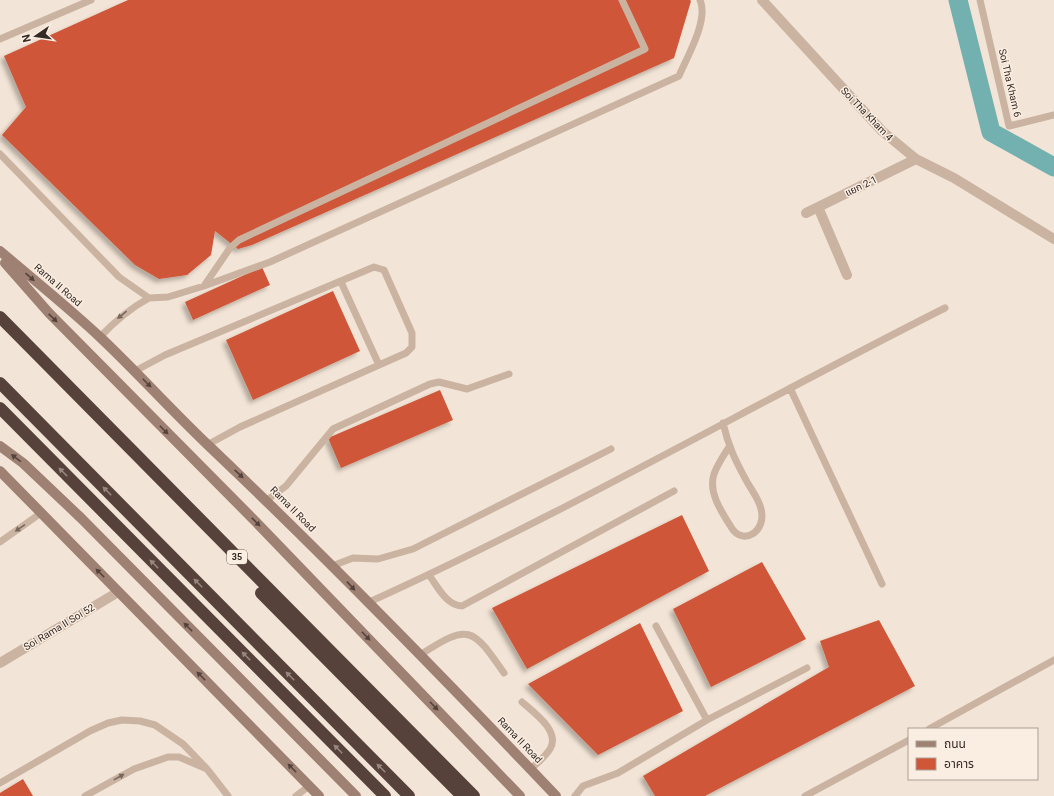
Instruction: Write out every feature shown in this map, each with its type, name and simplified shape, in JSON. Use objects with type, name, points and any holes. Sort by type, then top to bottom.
[{"type":"highway","name":"35","points":[[0,317],[474,796]]},
{"type":"highway","points":[[0,328],[462,796]]},
{"type":"highway","points":[[0,383],[408,796]]},
{"type":"highway","points":[[0,408],[385,796]]},
{"type":"main road","name":"Rama II Road","points":[[0,252],[100,337],[136,371],[207,444],[267,500],[556,796]]},
{"type":"main road","points":[[0,257],[49,313],[256,522],[520,796]]},
{"type":"main road","points":[[0,446],[22,463],[81,518],[356,796]]},
{"type":"main road","points":[[0,471],[319,796]]},
{"type":"street","name":"Soi Tha Kham 4","points":[[762,0],[882,131],[916,159],[954,178],[1054,239]]},
{"type":"street","name":"แยก 2-1","points":[[806,213],[916,159]]},
{"type":"street","points":[[818,207],[846,274]]},
{"type":"street","name":"Soi Rama II Soi 52","points":[[0,663],[118,592]]},
{"type":"lane","points":[[0,39],[92,0]]},
{"type":"lane","points":[[204,286],[230,248],[239,240],[645,50],[622,0]]},
{"type":"lane","points":[[100,337],[119,317],[149,298],[168,297],[204,286],[270,262],[679,76],[702,21],[703,6],[700,0]]},
{"type":"lane","name":"Soi Tha Kham 6","points":[[980,0],[1009,126],[1054,115]]},
{"type":"lane","points":[[0,154],[119,277],[149,298]]},
{"type":"lane","points":[[136,371],[165,355],[374,267],[380,267],[388,275],[412,333],[412,347],[406,353],[240,427],[207,444]]},
{"type":"lane","points":[[341,282],[379,365]]},
{"type":"lane","points":[[367,603],[429,575],[945,308]]},
{"type":"lane","points":[[267,500],[286,486],[333,429],[430,384],[439,382],[467,389],[509,374]]},
{"type":"lane","points":[[790,388],[882,584]]},
{"type":"lane","points":[[723,423],[729,447],[762,509],[761,527],[756,534],[738,534],[732,529],[713,493],[714,473],[729,447]]},
{"type":"lane","points":[[332,566],[353,558],[378,559],[413,549],[611,449]]},
{"type":"lane","points":[[429,575],[446,599],[454,606],[462,606],[674,491]]},
{"type":"lane","points":[[0,542],[41,513]]},
{"type":"lane","points":[[656,626],[707,720]]},
{"type":"lane","points":[[420,655],[446,638],[464,634],[475,637],[484,645],[504,673]]},
{"type":"lane","points":[[931,728],[1054,660]]},
{"type":"lane","points":[[575,796],[583,786],[618,773],[707,720],[807,668]]},
{"type":"lane","points":[[522,702],[547,726],[552,738],[551,748],[531,769]]},
{"type":"lane","points":[[0,783],[108,723],[122,720],[140,721],[155,725],[183,744],[207,769],[228,796]]},
{"type":"lane","points":[[805,796],[908,741]]},
{"type":"lane","points":[[85,796],[134,769],[168,757],[179,757],[207,769]]},
{"type":"lane","points":[[296,796],[309,786]]},
{"type":"building","points":[[128,0],[691,1],[674,58],[252,245],[238,249],[215,231],[211,255],[187,275],[159,279],[135,265],[2,135],[26,107],[4,56]]},
{"type":"building","points":[[262,267],[270,285],[193,320],[185,302]]},
{"type":"building","points":[[333,291],[360,351],[253,400],[226,340]]},
{"type":"building","points":[[440,390],[453,420],[341,468],[328,438]]},
{"type":"building","points":[[682,515],[709,571],[527,669],[492,608]]},
{"type":"building","points":[[762,562],[806,639],[711,687],[673,609]]},
{"type":"building","points":[[879,620],[915,686],[705,796],[655,796],[643,776],[829,667],[820,641]]},
{"type":"building","points":[[640,623],[683,711],[598,755],[528,684]]},
{"type":"building","points":[[23,779],[33,796],[0,796],[0,793]]},
{"type":"waterway","points":[[958,0],[991,132],[1054,167]]}]
